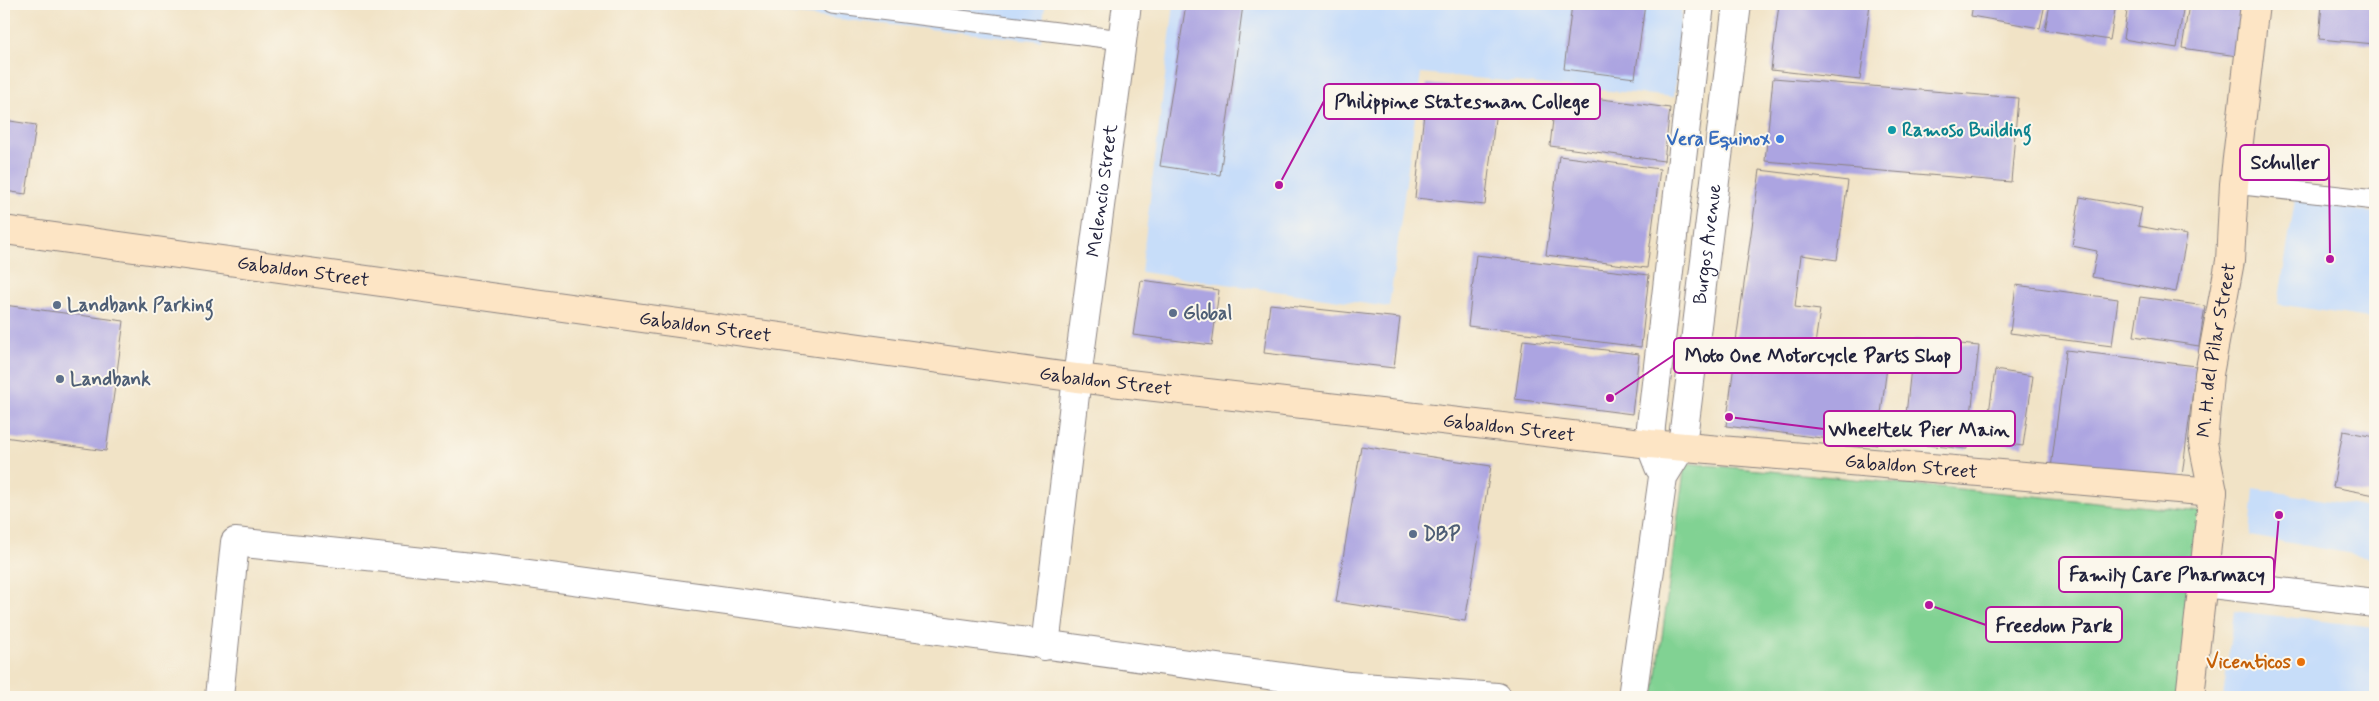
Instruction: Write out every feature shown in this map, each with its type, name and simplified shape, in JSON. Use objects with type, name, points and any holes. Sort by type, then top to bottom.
[{"type":"main road","name":"M. H. del Pilar Street","points":[[2190,697],[2213,492],[2203,443],[2209,374],[2230,261],[2234,184],[2255,4]]},
{"type":"main road","name":"Gabaldon Street","points":[[4,230],[1077,378],[1650,444],[2213,492]]},
{"type":"street","name":"Melencio Street","points":[[1045,646],[1077,378],[1127,4]]},
{"type":"street","name":"Burgos Avenue","points":[[1663,477],[1650,444],[1700,4]]},
{"type":"street","name":"Burgos Avenue","points":[[1632,697],[1663,477],[1682,446],[1737,4]]},
{"type":"street","points":[[219,697],[236,542],[499,570],[1045,646],[1349,692],[1497,697]]},
{"type":"street","points":[[2203,583],[2375,604]]},
{"type":"lane","points":[[832,4],[1122,40]]},
{"type":"lane","points":[[2234,184],[2375,200]]},
{"type":"shaded area","points":[[698,4],[1045,4],[1041,41]]},
{"type":"shaded area","points":[[1174,4],[1682,4],[1674,97],[1421,73],[1389,307],[1141,272]]},
{"type":"shaded area","points":[[2295,200],[2375,213],[2375,319],[2278,304]]},
{"type":"shaded area","points":[[2254,488],[2375,509],[2375,558],[2250,536]]},
{"type":"shaded area","name":"Vicenticos","points":[[2234,611],[2375,627],[2375,697],[2223,697]]},
{"type":"green space","points":[[1685,463],[2202,512],[2180,697],[1654,697]]},
{"type":"building","points":[[1186,4],[1243,5],[1220,175],[1160,166]]},
{"type":"building","points":[[1572,4],[1645,4],[1635,78],[1564,69]]},
{"type":"building","points":[[1779,4],[1870,4],[1860,80],[1771,70]]},
{"type":"building","points":[[1973,4],[2045,4],[2040,28],[1971,16]]},
{"type":"building","points":[[2050,4],[2116,4],[2110,40],[2045,30]]},
{"type":"building","points":[[2128,4],[2184,4],[2177,48],[2123,39]]},
{"type":"building","points":[[2189,4],[2244,6],[2237,56],[2182,48]]},
{"type":"building","points":[[2322,4],[2375,4],[2375,44],[2319,39]]},
{"type":"building","name":"Ramoso Building","points":[[1773,78],[2018,98],[2011,182],[1765,161]]},
{"type":"building","points":[[1427,84],[1498,92],[1485,205],[1415,198]]},
{"type":"building","points":[[1556,93],[1670,108],[1664,161],[1550,146]]},
{"type":"building","points":[[4,120],[36,125],[26,194],[4,191]]},
{"type":"building","points":[[1559,156],[1660,169],[1647,268],[1546,255]]},
{"type":"building","points":[[1760,170],[1848,181],[1837,260],[1801,255],[1795,307],[1820,310],[1814,351],[1736,341]]},
{"type":"building","points":[[2080,197],[2142,208],[2138,226],[2187,235],[2176,292],[2092,277],[2097,251],[2072,246]]},
{"type":"building","points":[[1476,255],[1649,275],[1641,347],[1468,326]]},
{"type":"building","points":[[1141,280],[1219,290],[1212,345],[1133,335]]},
{"type":"building","points":[[2016,285],[2118,299],[2112,346],[2010,333]]},
{"type":"building","points":[[2140,297],[2205,306],[2199,346],[2134,336]]},
{"type":"building","points":[[1270,304],[1400,318],[1394,368],[1264,353]]},
{"type":"building","name":"Landbank","points":[[4,305],[124,321],[106,451],[4,437]]},
{"type":"building","points":[[1914,339],[1979,346],[1967,449],[1903,443]]},
{"type":"building","points":[[1523,340],[1639,354],[1632,414],[1515,399]]},
{"type":"building","points":[[1736,349],[1887,367],[1877,445],[1726,426]]},
{"type":"building","points":[[2066,350],[2196,366],[2181,484],[2051,468]]},
{"type":"building","points":[[1995,370],[2033,376],[2023,446],[1985,441]]},
{"type":"building","points":[[2343,431],[2375,437],[2375,495],[2333,487]]},
{"type":"building","name":"DBP","points":[[1361,446],[1491,466],[1465,621],[1336,602]]},
{"type":"place","name":"Ramoso Building","points":[[1892,130]]},
{"type":"place","name":"Vera Equinox","points":[[1780,139]]},
{"type":"place","name":"Philippine Statesman College","points":[[1279,185]]},
{"type":"place","name":"Schuller","points":[[2330,259]]},
{"type":"place","name":"Landbank Parking","points":[[57,305]]},
{"type":"place","name":"Global","points":[[1173,313]]},
{"type":"place","name":"Landbank","points":[[60,379]]},
{"type":"place","name":"Moto One Motorcycle Parts Shop","points":[[1610,398]]},
{"type":"place","name":"Wheeltek Pier Main","points":[[1729,417]]},
{"type":"place","name":"Family Care Pharmacy","points":[[2279,515]]},
{"type":"place","name":"DBP","points":[[1413,534]]},
{"type":"place","name":"Freedom Park","points":[[1929,605]]},
{"type":"place","name":"Vicenticos","points":[[2301,662]]}]
